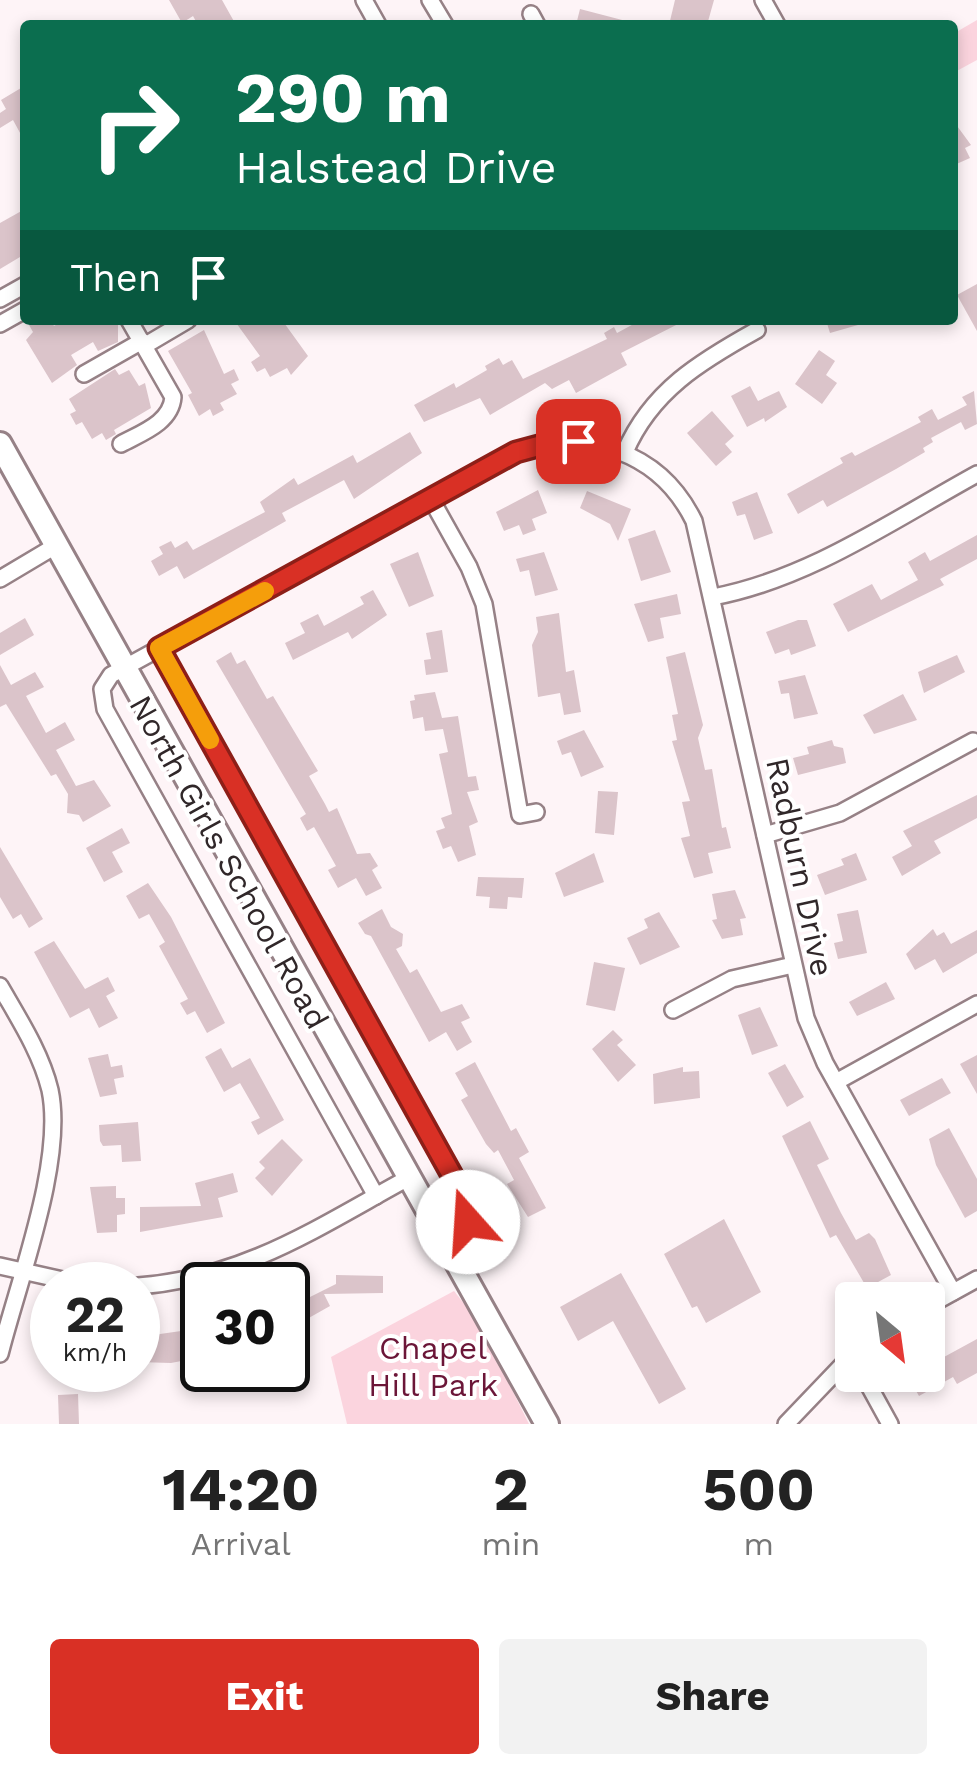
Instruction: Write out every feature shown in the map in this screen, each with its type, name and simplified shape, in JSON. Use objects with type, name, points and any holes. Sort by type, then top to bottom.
[{"type":"main road","points":[[0,444],[126,666]]},
{"type":"main road","name":"North Girls School Road","points":[[126,666],[548,1424]]},
{"type":"street","points":[[121,444],[163,420],[172,408],[172,398],[132,325]]},
{"type":"street","points":[[84,374],[178,325]]},
{"type":"street","points":[[126,666],[536,445],[585,441],[626,452],[645,416],[671,384],[757,330]]},
{"type":"street","name":"Radburn Drive","points":[[626,452],[656,470],[688,508],[702,541],[806,1018],[836,1082],[953,1292]]},
{"type":"street","points":[[714,598],[748,590],[815,564],[977,474]]},
{"type":"street","points":[[431,500],[482,597],[520,815],[536,812]]},
{"type":"street","points":[[0,579],[57,545]]},
{"type":"street","name":"North Girls School Road","points":[[159,648],[468,1204],[468,1222],[444,1239]]},
{"type":"street","name":"North Girls School Road","points":[[126,666],[111,675],[102,689],[105,709],[376,1196]]},
{"type":"street","points":[[765,835],[840,813],[973,741]]},
{"type":"street","points":[[673,1010],[732,979],[793,965]]},
{"type":"street","points":[[0,986],[41,1063],[53,1110],[51,1157],[0,1354]]},
{"type":"street","points":[[836,1082],[977,1004]]},
{"type":"street","points":[[160,1284],[191,1281],[256,1261],[410,1177]]},
{"type":"street","points":[[0,1266],[30,1273]]},
{"type":"street","points":[[945,1296],[977,1279]]},
{"type":"street","points":[[786,1424],[835,1374]]},
{"type":"street","points":[[872,1392],[890,1424]]},
{"type":"green space","points":[[977,20],[977,60],[958,70],[958,31]]},
{"type":"green space","name":"Chapel Hill Park","points":[[454,1291],[478,1321],[529,1424],[347,1424],[331,1357]]},
{"type":"building","points":[[169,0],[222,0],[233,20],[195,20],[193,16],[180,20]]},
{"type":"building","points":[[675,0],[714,0],[708,20],[670,20]]},
{"type":"building","points":[[580,9],[622,20],[577,20]]},
{"type":"building","points":[[20,89],[20,133],[13,120],[0,128],[0,113],[6,109],[1,100]]},
{"type":"building","points":[[958,127],[971,145],[965,148],[970,158],[958,163]]},
{"type":"building","points":[[20,212],[20,257],[0,269],[0,223]]},
{"type":"building","points":[[977,284],[977,331],[958,297]]},
{"type":"building","points":[[29,325],[118,325],[118,342],[98,351],[93,342],[71,355],[77,365],[52,383],[26,340],[33,332]]},
{"type":"building","points":[[238,325],[286,325],[308,356],[291,375],[287,368],[270,377],[265,368],[257,372],[251,362],[260,356]]},
{"type":"building","points":[[632,325],[676,325],[621,353],[627,365],[576,393],[569,380],[552,389],[545,383],[490,415],[480,398],[424,422],[414,405],[454,383],[456,388],[499,358],[503,365],[512,360],[523,379],[607,339],[604,333],[614,327],[617,333]]},
{"type":"building","points":[[828,325],[858,325],[830,333]]},
{"type":"building","points":[[204,330],[224,374],[234,369],[239,380],[231,384],[237,394],[220,403],[224,410],[213,416],[210,409],[199,416],[188,395],[192,393],[168,351]]},
{"type":"building","points":[[819,350],[835,361],[826,375],[837,383],[822,404],[795,384]]},
{"type":"building","points":[[115,369],[119,375],[129,370],[139,386],[145,383],[151,408],[114,430],[116,434],[106,440],[102,433],[92,439],[82,422],[76,425],[70,414],[76,411],[69,399]]},
{"type":"building","points":[[750,386],[758,401],[779,391],[787,407],[765,422],[764,418],[747,427],[731,396]]},
{"type":"building","points":[[974,391],[977,424],[965,430],[961,422],[931,438],[933,442],[923,448],[925,452],[896,469],[827,507],[823,500],[798,514],[787,494],[843,463],[840,458],[852,452],[855,456],[921,422],[918,417],[932,409],[938,420],[967,405],[962,397]]},
{"type":"building","points":[[712,411],[734,436],[725,444],[732,452],[716,466],[687,433]]},
{"type":"building","points":[[410,432],[422,453],[354,499],[344,480],[282,513],[286,521],[184,579],[177,566],[159,576],[151,561],[163,554],[159,547],[171,541],[175,548],[187,541],[193,550],[265,512],[260,502],[294,478],[298,485],[353,455],[357,463]]},
{"type":"building","points":[[538,490],[547,513],[532,519],[536,530],[523,535],[519,525],[504,531],[496,512]]},
{"type":"building","points":[[587,491],[631,509],[618,541],[610,524],[580,508]]},
{"type":"building","points":[[757,492],[773,533],[754,540],[745,514],[737,516],[732,502]]},
{"type":"building","points":[[655,530],[671,572],[641,581],[628,539]]},
{"type":"building","points":[[977,535],[977,559],[940,579],[944,585],[848,632],[833,604],[872,584],[881,600],[918,580],[908,562],[925,552],[930,561]]},
{"type":"building","points":[[418,552],[434,596],[409,607],[390,564]]},
{"type":"building","points":[[544,552],[558,590],[535,596],[529,570],[520,572],[516,559]]},
{"type":"building","points":[[373,590],[387,615],[352,639],[348,632],[293,660],[285,643],[305,633],[300,623],[318,614],[324,626],[364,604],[360,597]]},
{"type":"building","points":[[677,594],[681,614],[660,618],[664,638],[648,642],[634,604]]},
{"type":"building","points":[[559,613],[566,672],[574,670],[581,712],[564,715],[560,693],[538,697],[532,645],[538,632],[536,617]]},
{"type":"building","points":[[25,618],[34,635],[0,655],[0,633]]},
{"type":"building","points":[[807,620],[816,646],[791,655],[789,649],[775,654],[766,632]]},
{"type":"building","points":[[442,630],[448,672],[426,675],[424,660],[431,659],[426,633]]},
{"type":"building","points":[[231,652],[237,664],[245,660],[267,699],[273,696],[318,771],[309,776],[329,812],[337,808],[357,854],[370,853],[378,866],[372,870],[382,888],[366,896],[356,878],[338,888],[328,870],[336,866],[314,827],[307,831],[300,818],[306,814],[216,661]]},
{"type":"building","points":[[685,652],[703,725],[698,738],[705,770],[712,769],[722,828],[726,827],[731,848],[708,853],[713,873],[694,878],[681,838],[690,836],[682,802],[690,801],[672,741],[677,740],[672,715],[678,714],[666,657]]},
{"type":"building","points":[[957,655],[965,672],[924,693],[918,672]]},
{"type":"building","points":[[0,665],[11,685],[35,672],[44,687],[26,696],[46,733],[65,722],[75,740],[56,750],[76,786],[94,780],[111,806],[83,822],[79,815],[67,813],[68,794],[56,774],[51,776],[6,704],[0,707]]},
{"type":"building","points":[[805,675],[818,714],[794,719],[789,693],[781,694],[778,681]]},
{"type":"building","points":[[435,692],[442,718],[458,716],[468,777],[476,776],[479,790],[467,792],[478,822],[469,826],[476,855],[458,862],[451,846],[443,849],[436,831],[445,828],[441,818],[452,814],[439,754],[448,752],[443,729],[425,731],[423,717],[413,719],[410,701],[415,700],[414,695]]},
{"type":"building","points":[[903,694],[917,720],[874,734],[863,715]]},
{"type":"building","points":[[584,730],[604,767],[581,777],[571,752],[562,755],[557,741]]},
{"type":"building","points":[[832,740],[834,746],[843,748],[846,763],[798,775],[793,758],[809,754],[807,747]]},
{"type":"building","points":[[598,791],[618,792],[614,835],[595,833]]},
{"type":"building","points":[[977,795],[977,818],[934,841],[941,853],[902,876],[892,857],[912,846],[903,831]]},
{"type":"building","points":[[122,828],[130,843],[112,852],[123,872],[104,882],[86,848]]},
{"type":"building","points":[[0,847],[43,919],[29,928],[21,914],[13,919],[0,897]]},
{"type":"building","points":[[594,853],[604,882],[564,897],[555,873]]},
{"type":"building","points":[[856,853],[867,880],[825,895],[817,875],[844,865],[841,859]]},
{"type":"building","points":[[478,877],[524,878],[522,898],[508,897],[507,909],[489,908],[490,897],[476,896]]},
{"type":"building","points":[[148,883],[171,917],[225,1023],[207,1033],[195,1011],[187,1015],[180,1003],[188,999],[159,946],[165,942],[149,914],[139,919],[126,896]]},
{"type":"building","points":[[735,890],[746,918],[740,919],[743,935],[722,939],[712,920],[717,919],[712,894]]},
{"type":"building","points":[[382,909],[391,927],[403,934],[402,946],[396,949],[410,973],[417,969],[441,1012],[462,1004],[470,1018],[461,1022],[472,1042],[457,1051],[446,1032],[429,1042],[371,936],[358,923]]},
{"type":"building","points":[[858,910],[867,953],[838,959],[834,943],[843,941],[837,914]]},
{"type":"building","points":[[659,912],[680,947],[640,965],[627,938],[648,928],[644,919]]},
{"type":"building","points":[[933,929],[937,936],[944,932],[951,944],[977,930],[977,953],[943,973],[935,959],[915,970],[906,954]]},
{"type":"building","points":[[54,941],[85,989],[108,977],[115,991],[106,996],[118,1018],[99,1028],[89,1008],[70,1018],[34,952]]},
{"type":"building","points":[[594,962],[625,968],[615,1011],[586,1005]]},
{"type":"building","points":[[886,982],[895,999],[857,1016],[849,1002]]},
{"type":"building","points":[[760,1007],[778,1046],[752,1055],[738,1015]]},
{"type":"building","points":[[613,1030],[623,1040],[617,1045],[636,1065],[618,1082],[592,1049]]},
{"type":"building","points":[[221,1048],[232,1068],[250,1058],[284,1120],[258,1135],[251,1122],[260,1118],[240,1083],[224,1092],[205,1057]]},
{"type":"building","points":[[108,1054],[111,1067],[122,1065],[124,1077],[114,1079],[117,1094],[100,1097],[88,1058]]},
{"type":"building","points":[[977,1055],[977,1094],[960,1064]]},
{"type":"building","points":[[475,1062],[511,1131],[516,1128],[529,1152],[519,1158],[546,1208],[528,1217],[507,1184],[514,1180],[498,1150],[494,1153],[486,1144],[461,1100],[468,1096],[455,1073]]},
{"type":"building","points":[[785,1064],[804,1097],[787,1107],[768,1073]]},
{"type":"building","points":[[683,1067],[683,1072],[699,1071],[700,1098],[654,1104],[653,1074]]},
{"type":"building","points":[[942,1078],[951,1093],[909,1116],[900,1100]]},
{"type":"building","points":[[810,1121],[829,1159],[817,1165],[841,1213],[856,1240],[869,1233],[875,1239],[891,1275],[878,1282],[863,1282],[836,1235],[830,1238],[782,1136]]},
{"type":"building","points":[[138,1122],[141,1161],[122,1162],[121,1145],[103,1146],[99,1125]]},
{"type":"building","points":[[949,1128],[977,1179],[977,1211],[965,1218],[936,1165],[929,1139]]},
{"type":"building","points":[[282,1139],[303,1160],[272,1196],[255,1178],[265,1168],[259,1162]]},
{"type":"building","points":[[233,1173],[238,1192],[218,1198],[223,1217],[140,1232],[140,1207],[201,1206],[195,1183]]},
{"type":"building","points":[[116,1186],[116,1198],[125,1198],[125,1214],[117,1215],[117,1232],[97,1233],[90,1187]]},
{"type":"building","points":[[724,1219],[761,1292],[706,1323],[697,1306],[692,1308],[664,1254]]},
{"type":"building","points":[[621,1273],[686,1389],[659,1404],[613,1321],[578,1341],[560,1307]]},
{"type":"building","points":[[336,1275],[383,1276],[383,1293],[324,1294],[330,1306],[310,1317],[310,1297],[336,1284]]},
{"type":"building","points":[[180,1331],[180,1361],[160,1363],[160,1334]]},
{"type":"building","points":[[977,1339],[977,1373],[957,1384],[953,1377],[945,1381],[945,1356]]},
{"type":"building","points":[[78,1394],[79,1424],[59,1424],[58,1395]]},
{"type":"slow traffic","points":[[210,740],[159,648],[265,591]]},
{"type":"route","points":[[468,1222],[468,1204],[159,648],[516,452],[557,441],[578,441]]}]
